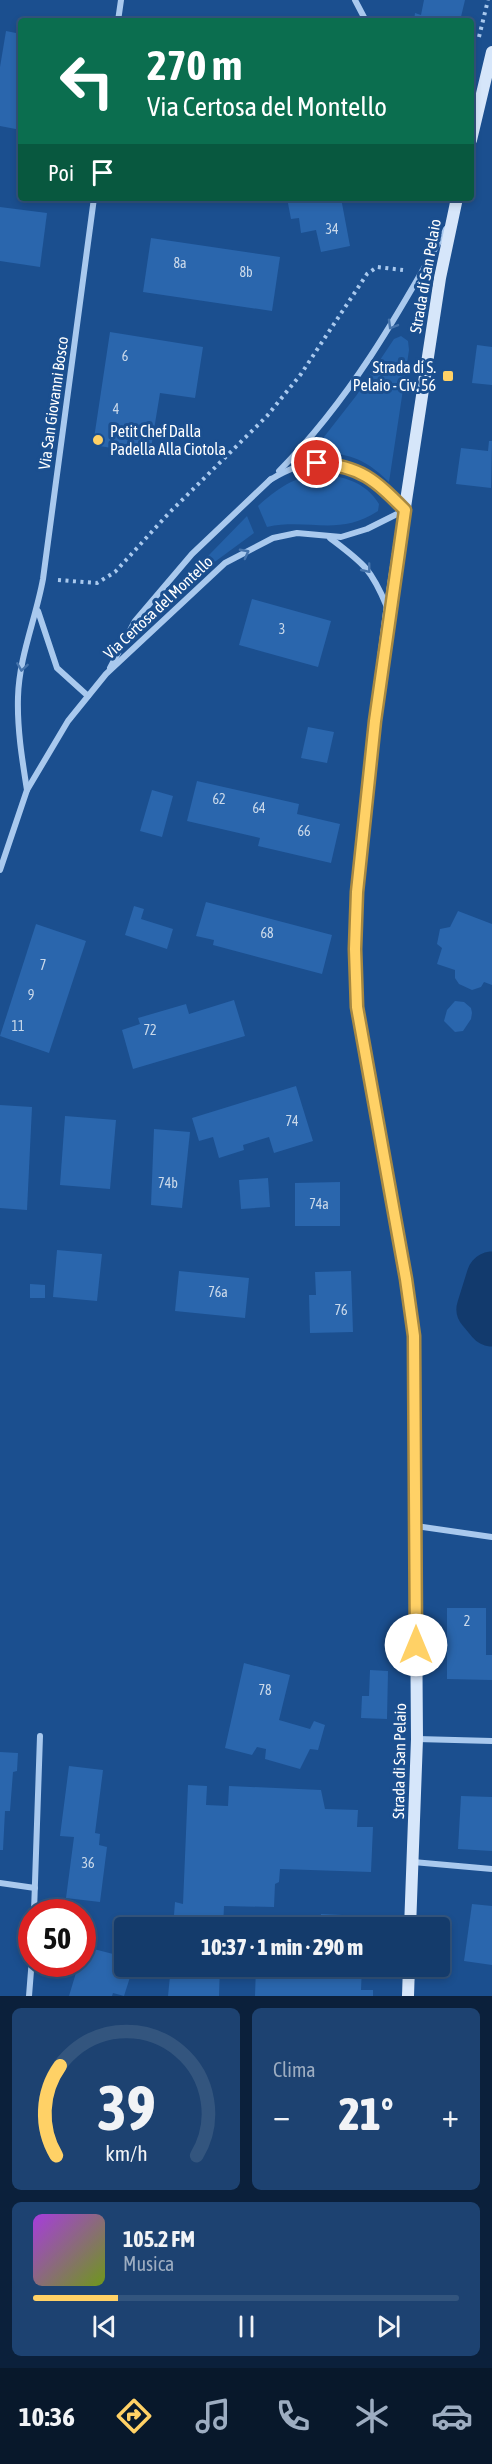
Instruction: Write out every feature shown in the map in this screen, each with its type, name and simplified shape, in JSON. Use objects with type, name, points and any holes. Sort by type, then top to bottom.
[{"type":"main road","points":[[474,127],[492,52]]},
{"type":"main road","name":"Strada di San Pelaio","points":[[410,1917],[417,1740],[414,1336],[406,1279],[357,1007],[355,949],[360,858],[389,612],[435,311],[456,201]]},
{"type":"main road","points":[[408,1996],[409,1977]]},
{"type":"street","points":[[118,18],[121,0]]},
{"type":"street","points":[[355,0],[364,18]]},
{"type":"street","name":"Via San Giovanni Bosco","points":[[27,790],[20,748],[18,696],[26,647],[38,611],[43,579],[94,201]]},
{"type":"street","name":"Via Certosa del Montello","points":[[106,674],[135,621],[192,554],[296,455],[343,398],[386,334],[452,219]]},
{"type":"street","name":"Via Certosa del Montello","points":[[0,870],[27,790],[68,721],[106,674],[225,563],[273,538],[297,533],[330,537],[354,534],[405,510],[368,476],[338,464],[303,464],[286,470],[270,480]]},
{"type":"street","points":[[330,537],[366,565],[378,584],[389,612]]},
{"type":"street","name":"Via San Giovanni Bosco","points":[[38,611],[57,668],[88,696]]},
{"type":"street","points":[[415,1526],[492,1537]]},
{"type":"street","points":[[35,1899],[40,1736]]},
{"type":"street","points":[[417,1740],[492,1741]]},
{"type":"street","points":[[412,1862],[492,1869]]},
{"type":"street","points":[[0,1883],[35,1888]]},
{"type":"street","points":[[29,1996],[30,1977]]},
{"type":"path","points":[[43,579],[85,584],[97,583],[115,572],[169,513],[267,416],[301,374],[367,274],[377,267],[407,271]]},
{"type":"shaded area","points":[[401,336],[408,341],[409,350],[389,482],[362,461],[313,451],[356,396],[394,339]]},
{"type":"shaded area","points":[[319,474],[337,476],[361,485],[374,496],[379,504],[378,511],[364,519],[337,525],[297,524],[267,527],[258,506],[286,485],[301,478]]},
{"type":"shaded area","points":[[247,516],[254,533],[201,572],[177,594],[174,591]]},
{"type":"building","points":[[424,0],[465,0],[461,18],[414,18],[415,13],[421,15]]},
{"type":"building","points":[[6,31],[18,33],[18,129],[0,126],[0,67]]},
{"type":"building","points":[[288,201],[342,201],[350,246],[321,252],[316,230],[301,233],[299,218],[291,219]]},
{"type":"building","points":[[0,207],[47,213],[40,267],[0,261]]},
{"type":"building","points":[[151,238],[280,257],[272,311],[143,292]]},
{"type":"building","points":[[110,332],[203,347],[195,398],[160,393],[150,454],[93,445]]},
{"type":"building","points":[[477,345],[492,347],[492,385],[472,383]]},
{"type":"building","points":[[489,441],[492,441],[491,488],[456,484],[461,448],[488,451]]},
{"type":"building","points":[[252,599],[331,621],[318,667],[239,645]]},
{"type":"building","points":[[308,727],[334,732],[327,763],[301,758]]},
{"type":"building","points":[[197,781],[299,804],[297,814],[340,824],[331,863],[258,846],[260,838],[187,821]]},
{"type":"building","points":[[152,790],[173,796],[162,837],[140,831]]},
{"type":"building","points":[[206,902],[332,935],[322,974],[213,945],[214,940],[196,936]]},
{"type":"building","points":[[134,906],[144,909],[141,919],[173,929],[167,949],[125,935]]},
{"type":"building","points":[[458,911],[492,924],[492,985],[484,982],[481,987],[472,990],[459,984],[455,978],[455,970],[437,964],[442,948],[437,944],[440,929],[450,927]]},
{"type":"building","points":[[36,924],[86,941],[49,1053],[0,1036]]},
{"type":"building","points":[[234,1000],[245,1036],[133,1069],[122,1030],[140,1024],[138,1018],[186,1004],[189,1014]]},
{"type":"building","points":[[455,1001],[464,1002],[471,1008],[471,1019],[463,1031],[455,1032],[444,1021],[447,1010]]},
{"type":"building","points":[[296,1086],[313,1141],[274,1153],[269,1137],[243,1145],[244,1150],[219,1158],[213,1137],[199,1141],[192,1118]]},
{"type":"building","points":[[0,1105],[32,1107],[27,1210],[0,1208]]},
{"type":"building","points":[[65,1116],[116,1120],[110,1189],[60,1185]]},
{"type":"building","points":[[154,1129],[190,1132],[182,1208],[151,1205]]},
{"type":"building","points":[[268,1178],[270,1207],[241,1209],[239,1180]]},
{"type":"building","points":[[340,1182],[340,1226],[295,1226],[295,1183]]},
{"type":"building","points":[[57,1250],[102,1254],[97,1301],[53,1297]]},
{"type":"building","points":[[179,1271],[249,1278],[245,1318],[175,1311]]},
{"type":"building","points":[[351,1271],[353,1332],[310,1333],[309,1295],[316,1295],[315,1272]]},
{"type":"building","points":[[30,1284],[45,1285],[45,1298],[30,1298]]},
{"type":"building","points":[[447,1608],[486,1608],[486,1655],[492,1655],[492,1680],[447,1679]]},
{"type":"building","points":[[244,1663],[290,1675],[279,1720],[310,1729],[314,1721],[325,1725],[318,1750],[310,1749],[300,1769],[265,1759],[266,1749],[257,1747],[252,1755],[225,1748]]},
{"type":"building","points":[[370,1670],[388,1671],[387,1719],[361,1718],[362,1696],[369,1696]]},
{"type":"building","points":[[0,1752],[18,1753],[17,1771],[13,1772],[10,1811],[5,1811],[3,1850],[0,1850]]},
{"type":"building","points":[[69,1766],[103,1770],[95,1833],[100,1834],[99,1845],[107,1847],[100,1902],[96,1902],[96,1899],[66,1898],[74,1837],[60,1836]]},
{"type":"building","points":[[188,1785],[207,1786],[206,1805],[228,1806],[229,1786],[321,1790],[325,1809],[358,1810],[357,1827],[373,1827],[371,1872],[280,1869],[279,1882],[275,1884],[274,1907],[224,1906],[224,1917],[174,1917],[175,1902],[183,1904]]},
{"type":"building","points":[[461,1796],[492,1797],[492,1851],[458,1849]]},
{"type":"building","points":[[472,1904],[492,1906],[492,1965],[464,1961]]},
{"type":"building","points":[[321,1914],[364,1916],[364,1917],[321,1917]]},
{"type":"building","points":[[96,1950],[114,1954],[114,1977],[130,1977],[124,1996],[113,1993],[112,1996],[69,1996],[75,1977],[96,1977]]},
{"type":"building","points":[[170,1977],[220,1977],[219,1996],[168,1996]]},
{"type":"building","points":[[256,1977],[362,1977],[361,1990],[373,1990],[373,1996],[255,1996]]},
{"type":"waterway","points":[[492,1277],[482,1309],[492,1321]]},
{"type":"place","name":"Strada di S. Pelaio - Civ. 56","points":[[448,376]]},
{"type":"place","name":"Petit Chef Dalla Padella Alla Ciotola","points":[[98,440]]},
{"type":"route","points":[[317,463],[338,464],[368,476],[405,510],[375,721],[357,892],[355,949],[357,1007],[406,1279],[414,1336],[416,1645]]}]
